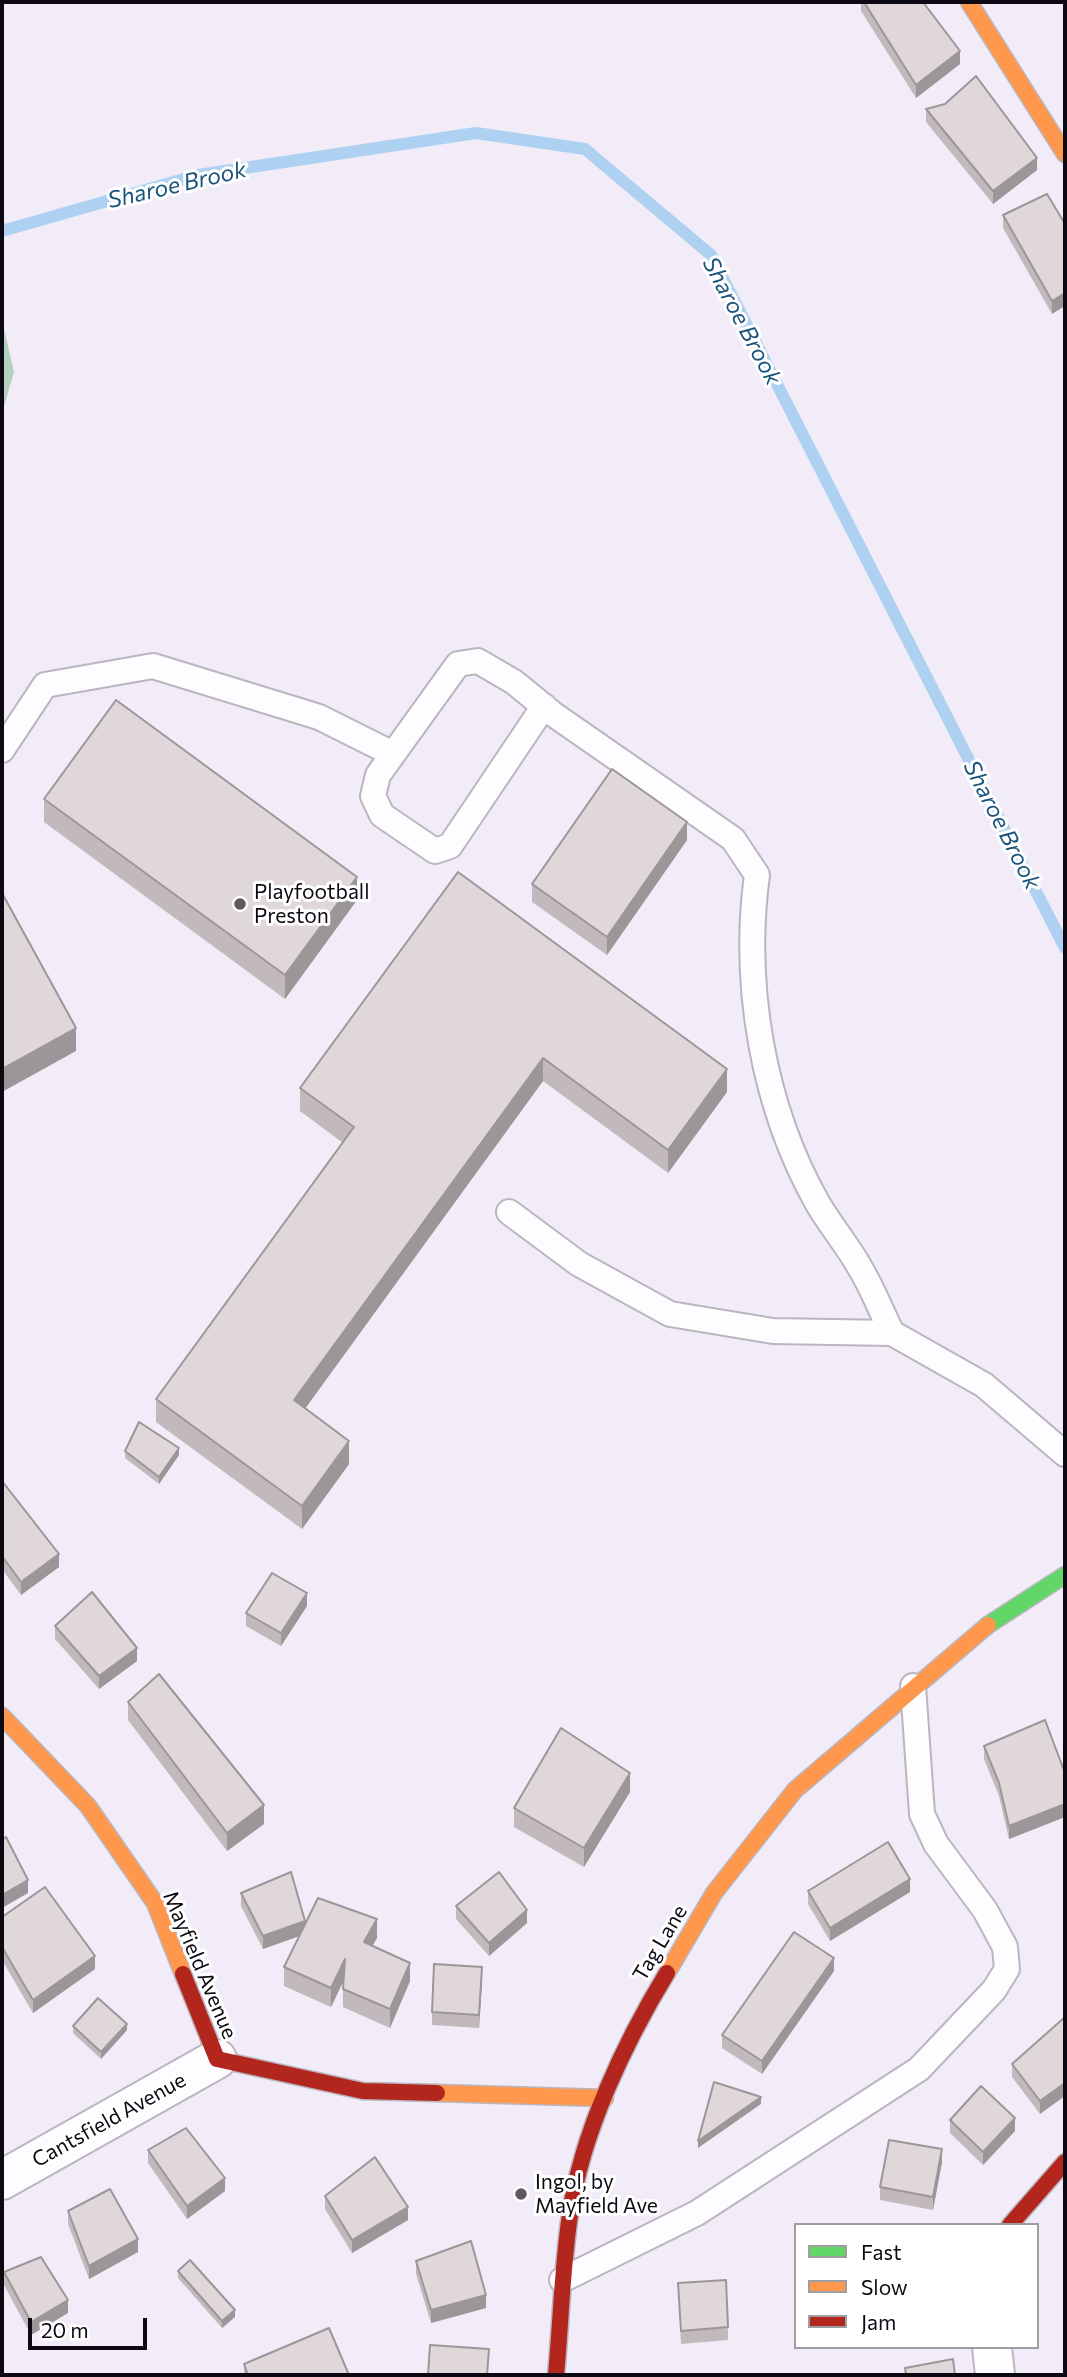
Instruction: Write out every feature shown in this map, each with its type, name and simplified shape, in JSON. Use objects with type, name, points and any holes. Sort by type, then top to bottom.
[{"type":"street","points":[[970,2],[1065,154]]},
{"type":"street","name":"Tag Lane","points":[[556,2375],[562,2280],[570,2213],[586,2151],[605,2098],[645,2009],[714,1893],[795,1790],[913,1685],[980,1630],[1065,1575]]},
{"type":"street","name":"Mayfield Avenue","points":[[2,1716],[88,1806],[155,1903],[217,2059],[363,2091],[605,2098]]},
{"type":"street","name":"Cantsfield Avenue","points":[[2,2180],[217,2059]]},
{"type":"street","points":[[1011,2223],[1026,2203],[1065,2162]]},
{"type":"street","points":[[992,2349],[995,2375]]},
{"type":"lane","points":[[544,706],[450,846],[435,851],[382,815],[373,796],[378,775],[458,664],[478,662],[514,682],[733,839],[757,875],[752,913],[752,968],[762,1052],[786,1132],[818,1203],[860,1267],[891,1333]]},
{"type":"lane","points":[[2,751],[45,685],[153,666],[319,717],[393,754]]},
{"type":"lane","points":[[509,1212],[579,1264],[670,1314],[774,1331],[891,1333],[984,1385],[1065,1454]]},
{"type":"lane","points":[[562,2280],[696,2213],[919,2069],[994,1990],[1007,1969],[1005,1947],[985,1910],[936,1844],[922,1814],[913,1685]]},
{"type":"green space","points":[[2,320],[14,372],[2,413]]},
{"type":"building","points":[[864,2],[923,2],[960,51],[916,85]]},
{"type":"building","points":[[976,76],[1037,158],[993,191],[926,109],[945,104]]},
{"type":"building","points":[[1047,194],[1065,224],[1065,293],[1052,301],[1003,215]]},
{"type":"building","points":[[116,700],[357,877],[285,975],[44,799]]},
{"type":"building","points":[[612,769],[687,822],[607,937],[532,884]]},
{"type":"building","points":[[458,872],[727,1069],[668,1150],[543,1058],[294,1400],[349,1441],[302,1506],[156,1399],[354,1127],[300,1088]]},
{"type":"building","points":[[2,893],[76,1028],[2,1069]]},
{"type":"building","points":[[139,1422],[179,1448],[159,1477],[125,1451]]},
{"type":"building","points":[[2,1481],[59,1554],[21,1582],[2,1556]]},
{"type":"building","points":[[272,1573],[307,1593],[281,1633],[246,1613]]},
{"type":"building","points":[[92,1592],[137,1648],[99,1676],[55,1626]]},
{"type":"building","points":[[159,1674],[264,1805],[227,1833],[128,1702]]},
{"type":"building","points":[[1045,1720],[1065,1773],[1065,1804],[1009,1826],[999,1783],[984,1746]]},
{"type":"building","points":[[561,1728],[630,1773],[584,1848],[514,1808]]},
{"type":"building","points":[[6,1837],[28,1880],[2,1895],[2,1840]]},
{"type":"building","points":[[888,1842],[910,1879],[830,1928],[808,1891]]},
{"type":"building","points":[[291,1872],[305,1921],[263,1936],[241,1893]]},
{"type":"building","points":[[499,1872],[527,1910],[489,1943],[456,1906]]},
{"type":"building","points":[[45,1887],[95,1956],[33,2000],[2,1947],[2,1917]]},
{"type":"building","points":[[318,1898],[377,1919],[364,1942],[410,1963],[390,2009],[343,1989],[345,1959],[331,1988],[284,1967]]},
{"type":"building","points":[[794,1932],[834,1958],[762,2061],[722,2035]]},
{"type":"building","points":[[434,1964],[482,1967],[479,2015],[432,2012]]},
{"type":"building","points":[[98,1998],[127,2024],[101,2052],[73,2026]]},
{"type":"building","points":[[1065,2017],[1065,2083],[1040,2101],[1012,2064]]},
{"type":"building","points":[[714,2082],[761,2097],[698,2141]]},
{"type":"building","points":[[981,2086],[1015,2118],[983,2152],[950,2120]]},
{"type":"building","points":[[186,2128],[225,2178],[187,2206],[148,2150]]},
{"type":"building","points":[[889,2140],[942,2149],[933,2197],[880,2187]]},
{"type":"building","points":[[375,2157],[408,2207],[352,2240],[325,2196]]},
{"type":"building","points":[[110,2189],[138,2239],[89,2266],[68,2211]]},
{"type":"building","points":[[471,2241],[486,2295],[431,2310],[416,2261]]},
{"type":"building","points":[[41,2257],[68,2300],[31,2322],[4,2272]]},
{"type":"building","points":[[190,2260],[235,2310],[222,2321],[178,2271]]},
{"type":"building","points":[[726,2280],[728,2327],[681,2331],[678,2283]]},
{"type":"building","points":[[329,2328],[349,2375],[248,2375],[244,2364]]},
{"type":"building","points":[[430,2345],[489,2349],[487,2375],[428,2375]]},
{"type":"building","points":[[953,2359],[955,2375],[906,2375],[905,2368]]},
{"type":"waterway","name":"Sharoe Brook","points":[[2,231],[198,175],[476,133],[585,149],[711,255],[1065,948]]},
{"type":"traffic: fast","points":[[988,1625],[1065,1575]]},
{"type":"traffic: slow","points":[[969,2],[1065,154]]},
{"type":"traffic: slow","points":[[667,1973],[714,1893],[795,1790],[988,1625]]},
{"type":"traffic: slow","points":[[2,1716],[88,1806],[155,1903],[183,1974]]},
{"type":"traffic: slow","points":[[437,2093],[605,2098]]},
{"type":"traffic: jam","points":[[556,2375],[567,2235],[584,2153],[607,2089],[667,1973]]},
{"type":"traffic: jam","points":[[183,1974],[217,2059],[363,2091],[437,2093]]},
{"type":"traffic: jam","points":[[1012,2223],[1065,2162]]},
{"type":"place","name":"Playfootball Preston","points":[[240,904]]},
{"type":"place","name":"Ingol, by Mayfield Ave","points":[[521,2194]]}]
